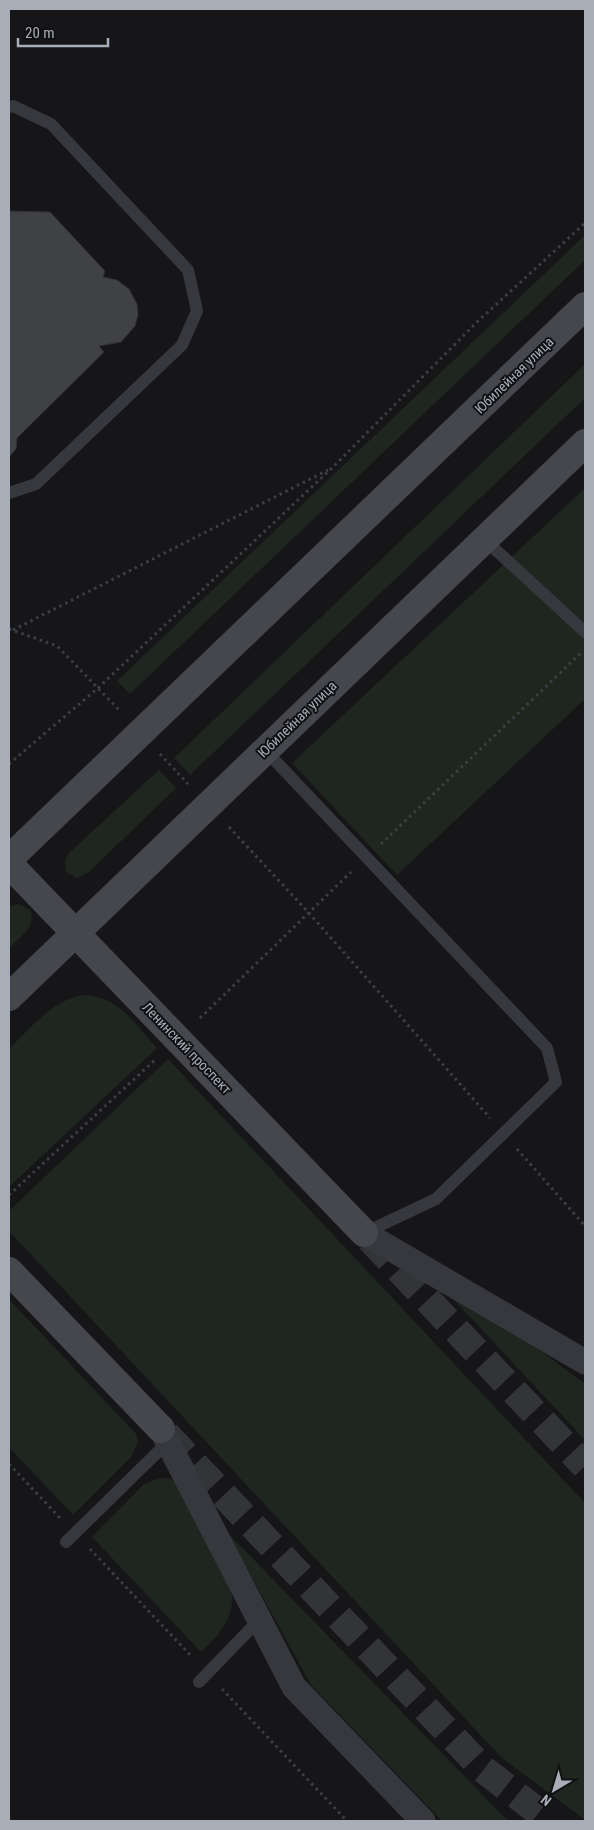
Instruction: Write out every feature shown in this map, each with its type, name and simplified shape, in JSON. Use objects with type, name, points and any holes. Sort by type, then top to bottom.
[{"type":"main road","name":"Юбилейная улица","points":[[9,859],[585,306]]},
{"type":"main road","name":"Юбилейная улица","points":[[9,997],[585,443]]},
{"type":"main road","name":"Ленинский проспект","points":[[9,864],[364,1233]]},
{"type":"main road","points":[[9,1271],[165,1435]]},
{"type":"street","points":[[364,1233],[585,1362]]},
{"type":"street","points":[[165,1435],[294,1686],[423,1821]]},
{"type":"lane","points":[[9,107],[13,106],[51,124],[188,270],[197,311],[182,345],[36,484],[9,493]]},
{"type":"lane","points":[[485,540],[585,632]]},
{"type":"lane","points":[[265,750],[547,1048],[556,1082],[436,1198],[364,1233]]},
{"type":"lane","points":[[70,1537],[165,1435]]},
{"type":"lane","points":[[204,1678],[259,1620]]},
{"type":"path","points":[[9,764],[98,688],[333,467],[476,323],[585,223]]},
{"type":"path","points":[[11,629],[333,467]]},
{"type":"path","points":[[11,629],[57,646]]},
{"type":"path","points":[[200,1018],[585,650]]},
{"type":"path","points":[[233,831],[309,913],[585,1226]]},
{"type":"path","points":[[9,1195],[157,1058]]},
{"type":"path","points":[[9,1464],[70,1537],[204,1678],[347,1821]]},
{"type":"shaded area","points":[[585,235],[585,260],[130,694],[117,681]]},
{"type":"shaded area","points":[[585,364],[585,398],[190,775],[174,758]]},
{"type":"shaded area","points":[[585,488],[585,699],[397,875],[292,763]]},
{"type":"shaded area","points":[[159,770],[176,788],[89,872],[77,878],[66,872],[65,860],[69,853]]},
{"type":"shaded area","points":[[18,904],[30,910],[32,921],[22,936],[9,948],[9,907]]},
{"type":"shaded area","points":[[83,995],[107,1000],[125,1012],[157,1048],[9,1187],[9,1049],[52,1009],[72,998]]},
{"type":"shaded area","points":[[168,1059],[585,1503],[585,1820],[502,1758],[9,1231],[9,1211]]},
{"type":"shaded area","points":[[9,1299],[136,1434],[138,1441],[132,1456],[73,1515],[9,1447]]},
{"type":"shaded area","points":[[455,1301],[537,1348],[585,1384],[585,1440]]},
{"type":"shaded area","points":[[160,1478],[170,1479],[175,1482],[232,1594],[228,1619],[219,1633],[201,1652],[92,1537],[144,1484]]},
{"type":"shaded area","points":[[227,1532],[508,1821],[442,1821],[311,1685]]},
{"type":"building","points":[[9,211],[50,212],[105,271],[103,277],[117,280],[129,289],[137,304],[138,315],[135,326],[121,342],[99,346],[104,352],[17,438],[16,449],[9,457]]},
{"type":"tunnel","points":[[370,1239],[585,1466]]},
{"type":"tunnel","points":[[166,1434],[483,1769],[550,1821]]}]
